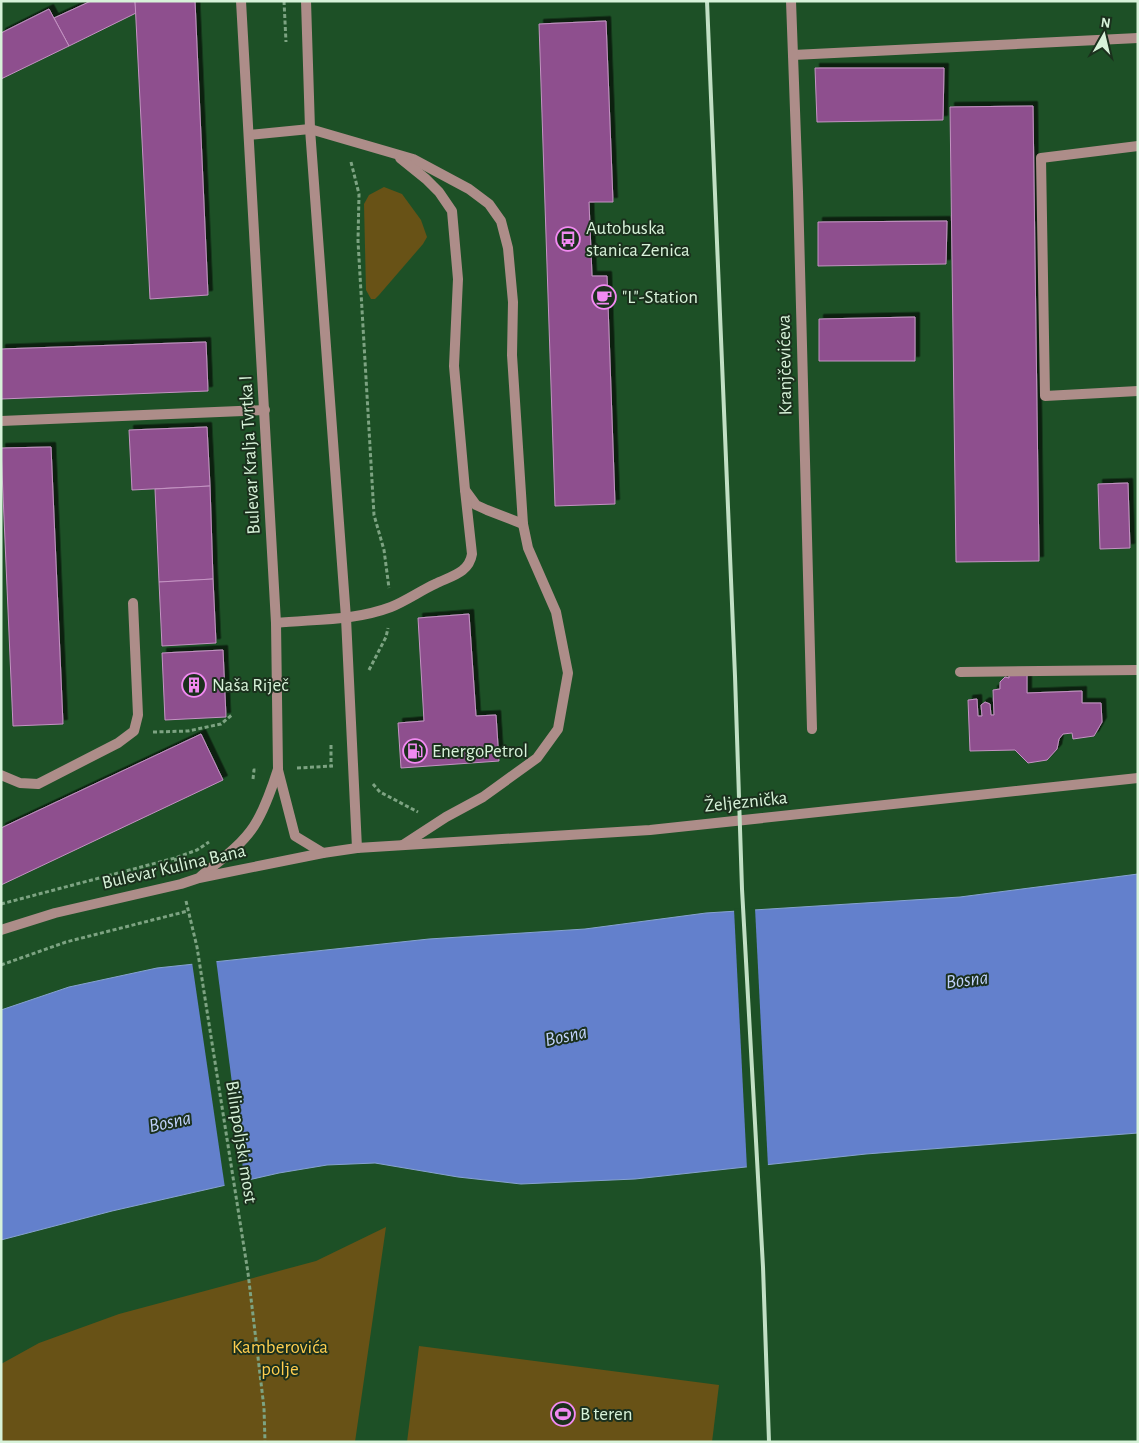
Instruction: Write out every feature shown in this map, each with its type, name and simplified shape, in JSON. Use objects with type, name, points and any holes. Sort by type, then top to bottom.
[{"type":"street","name":"Bulevar Kralja Tvrtka I","points":[[199,878],[241,842],[255,825],[271,790],[278,769],[276,623],[241,1]]},
{"type":"street","points":[[306,1],[310,129],[346,618],[357,848]]},
{"type":"street","name":"Kranjčevićeva","points":[[791,1],[812,728]]},
{"type":"street","points":[[793,55],[1138,38]]},
{"type":"street","points":[[249,135],[310,129],[389,151],[430,167],[469,189],[489,204],[501,221],[508,248],[513,302],[512,354],[523,524],[528,548],[556,612],[568,673],[558,728],[537,758],[483,797],[446,817],[403,845]]},
{"type":"street","points":[[1138,146],[1041,158],[1046,396],[1138,391]]},
{"type":"street","points":[[276,623],[346,618],[392,607],[423,589],[464,570],[470,564],[472,554],[454,366],[458,279],[452,211],[439,192],[426,178],[389,151]]},
{"type":"street","points":[[1,421],[265,410]]},
{"type":"street","points":[[465,490],[476,504],[523,524]]},
{"type":"street","points":[[1,775],[20,782],[38,784],[118,743],[134,731],[138,715],[133,602]]},
{"type":"street","points":[[960,672],[1138,670]]},
{"type":"street","points":[[278,769],[295,836],[323,853]]},
{"type":"street","name":"Željeznička","points":[[357,848],[650,830],[1138,778]]},
{"type":"street","name":"Bulevar Kulina Bana","points":[[1,930],[55,913],[181,884],[199,878],[357,848]]},
{"type":"path","points":[[346,139],[359,194],[358,241],[374,515],[384,550],[392,607],[386,637],[367,676]]},
{"type":"path","points":[[134,731],[188,731],[221,724],[233,714]]},
{"type":"path","points":[[252,787],[254,770],[366,764],[370,780],[380,792],[412,810],[432,816],[446,817]]},
{"type":"path","points":[[1,904],[175,858],[198,850],[211,841]]},
{"type":"path","name":"Bilinpoljski most","points":[[1,965],[66,942],[188,911],[197,947],[248,1273],[266,1442]]},
{"type":"green space","points":[[384,187],[402,194],[421,220],[427,237],[379,295],[375,299],[371,299],[366,290],[364,204],[369,195]]},
{"type":"green space","name":"Kamberovića polje","points":[[386,1227],[355,1442],[1,1442],[1,1364],[39,1343],[119,1314],[316,1261]]},
{"type":"green space","name":"B teren","points":[[419,1346],[719,1385],[712,1442],[407,1442]]},
{"type":"water","name":"Bosna","points":[[1138,874],[1138,1133],[866,1154],[635,1179],[521,1184],[458,1177],[375,1163],[327,1165],[279,1173],[112,1211],[1,1240],[1,1010],[69,987],[157,968],[429,939],[585,929],[706,913],[960,897]]},
{"type":"pier","points":[[755,908],[768,1167],[747,1169],[734,909]]},
{"type":"pier","points":[[216,959],[245,1184],[225,1188],[192,962]]},
{"type":"building","points":[[91,1],[135,1],[136,13],[69,46],[54,18]]},
{"type":"building","points":[[135,1],[195,1],[208,295],[150,299]]},
{"type":"building","points":[[49,9],[69,46],[1,79],[1,33]]},
{"type":"building","name":"Autobuska stanica Zenica","points":[[606,21],[613,202],[589,202],[592,276],[607,276],[615,504],[555,506],[539,24]]},
{"type":"building","points":[[815,68],[944,68],[943,120],[817,122]]},
{"type":"building","points":[[1033,106],[1039,561],[956,562],[950,107]]},
{"type":"building","points":[[947,221],[946,264],[818,266],[818,222]]},
{"type":"building","points":[[915,317],[915,361],[819,361],[819,319]]},
{"type":"building","points":[[206,342],[208,391],[1,399],[1,349]]},
{"type":"building","points":[[207,427],[210,486],[132,490],[129,430]]},
{"type":"building","points":[[51,447],[63,724],[13,726],[1,448]]},
{"type":"building","points":[[1128,483],[1130,548],[1100,549],[1098,484]]},
{"type":"building","points":[[210,486],[213,579],[159,582],[155,489]]},
{"type":"building","points":[[213,579],[216,643],[162,646],[159,582]]},
{"type":"building","points":[[469,614],[476,716],[496,715],[499,761],[401,768],[398,723],[424,721],[418,618]]},
{"type":"building","name":"Naša Riječ","points":[[223,650],[226,717],[165,720],[162,653]]},
{"type":"building","points":[[1009,674],[1027,674],[1027,693],[1082,691],[1082,703],[1101,703],[1102,722],[1094,736],[1073,739],[1072,733],[1063,734],[1059,739],[1057,749],[1047,760],[1028,763],[1015,750],[970,751],[968,700],[977,699],[978,716],[982,716],[981,705],[985,702],[990,704],[991,715],[994,715],[993,690],[1000,689],[1000,682],[1005,677],[1009,678]]},
{"type":"building","points":[[201,734],[223,780],[1,885],[1,828]]},
{"type":"railway","points":[[707,1],[742,889],[763,1267],[769,1442]]},
{"type":"place","name":"Autobuska stanica Zenica","points":[[568,239]]},
{"type":"place","name":"\"L\"-Station","points":[[604,297]]},
{"type":"place","name":"Naša Riječ","points":[[194,685]]},
{"type":"place","name":"EnergoPetrol","points":[[415,751]]},
{"type":"place","name":"B teren","points":[[563,1414]]}]
